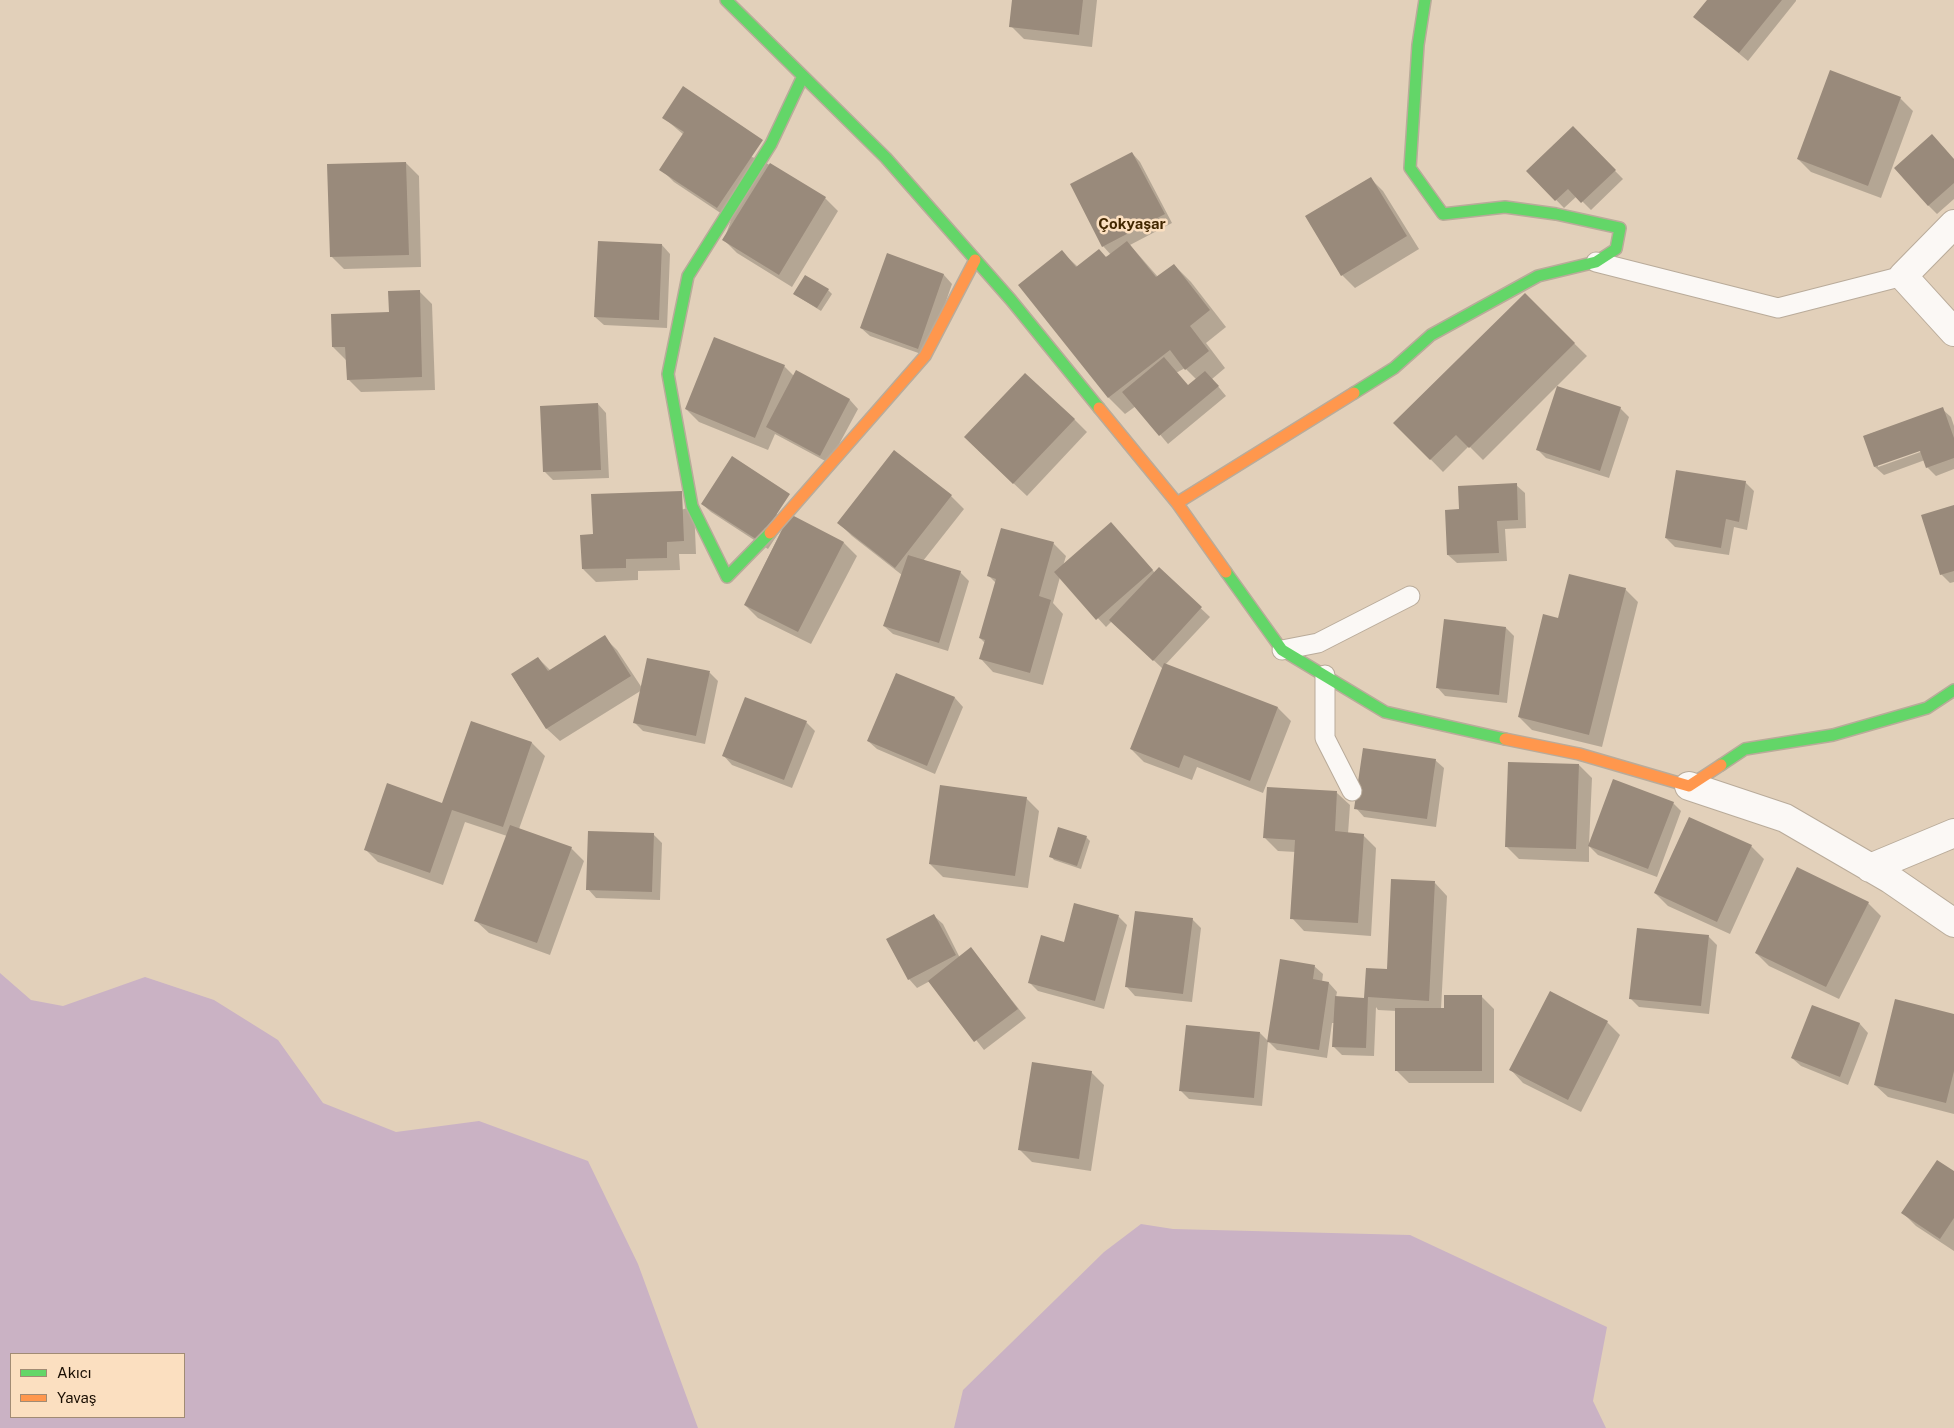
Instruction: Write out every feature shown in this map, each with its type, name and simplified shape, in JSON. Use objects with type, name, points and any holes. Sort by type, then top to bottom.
[{"type":"street","points":[[726,0],[886,158],[975,260],[1178,503],[1282,650],[1385,712],[1463,731],[1578,754],[1689,786],[1784,818],[1870,868],[1954,923]]},
{"type":"street","points":[[1178,503],[1394,368],[1430,335],[1538,276],[1596,262],[1616,249],[1620,228],[1556,214],[1505,208],[1443,214],[1410,168],[1418,45],[1425,0]]},
{"type":"street","points":[[803,76],[771,144],[688,276],[668,374],[692,506],[727,577],[761,544],[925,356],[975,260]]},
{"type":"street","points":[[1954,224],[1903,276],[1954,332]]},
{"type":"street","points":[[1689,786],[1745,750],[1832,734],[1908,714],[1927,708],[1954,690]]},
{"type":"street","points":[[1870,868],[1954,833]]},
{"type":"lane","points":[[1596,262],[1778,308],[1903,276]]},
{"type":"lane","points":[[1282,650],[1318,643],[1410,596]]},
{"type":"lane","points":[[1325,676],[1325,738],[1352,791]]},
{"type":"shaded area","points":[[0,973],[31,1000],[63,1006],[145,977],[214,1000],[278,1040],[323,1103],[396,1132],[479,1121],[588,1161],[638,1264],[698,1428],[0,1428]]},
{"type":"shaded area","points":[[1141,1224],[1173,1229],[1410,1235],[1607,1327],[1593,1401],[1606,1428],[954,1428],[963,1390],[1104,1252]]},
{"type":"building","points":[[1012,0],[1083,0],[1079,35],[1009,27]]},
{"type":"building","points":[[1707,0],[1782,0],[1739,53],[1693,17]]},
{"type":"building","points":[[1830,70],[1901,97],[1868,186],[1797,159]]},
{"type":"building","points":[[683,86],[763,140],[717,208],[659,170],[684,132],[662,118]]},
{"type":"building","points":[[1573,126],[1616,170],[1581,203],[1568,189],[1555,201],[1526,171]]},
{"type":"building","points":[[1932,134],[1954,159],[1954,183],[1928,206],[1894,168]]},
{"type":"building","points":[[1132,152],[1165,214],[1102,247],[1070,184]]},
{"type":"building","points":[[406,162],[409,255],[330,257],[327,164]]},
{"type":"building","points":[[770,163],[826,197],[779,275],[722,240]]},
{"type":"building","points":[[1371,177],[1407,236],[1341,276],[1305,216]]},
{"type":"building","points":[[598,241],[662,244],[659,320],[594,317]]},
{"type":"building","points":[[1127,241],[1156,277],[1174,264],[1210,310],[1190,326],[1209,351],[1185,370],[1170,350],[1108,398],[1018,285],[1062,250],[1076,267],[1099,249],[1106,257]]},
{"type":"building","points":[[887,253],[944,274],[918,349],[860,328]]},
{"type":"building","points":[[805,275],[829,289],[817,308],[793,294]]},
{"type":"building","points":[[420,290],[422,377],[347,380],[345,347],[332,347],[331,314],[389,312],[388,291]]},
{"type":"building","points":[[1525,293],[1575,343],[1469,448],[1456,435],[1430,460],[1393,423]]},
{"type":"building","points":[[714,337],[785,365],[755,438],[685,409]]},
{"type":"building","points":[[1164,357],[1188,385],[1205,371],[1219,386],[1159,436],[1122,392]]},
{"type":"building","points":[[796,370],[850,399],[820,456],[766,427]]},
{"type":"building","points":[[1025,373],[1075,419],[1013,484],[964,437]]},
{"type":"building","points":[[1557,386],[1621,407],[1600,471],[1536,450]]},
{"type":"building","points":[[598,403],[601,470],[543,472],[540,406]]},
{"type":"building","points":[[1943,407],[1954,438],[1954,458],[1926,468],[1920,451],[1874,467],[1863,436]]},
{"type":"building","points":[[894,450],[952,495],[895,568],[837,523]]},
{"type":"building","points":[[732,456],[790,494],[759,541],[701,504]]},
{"type":"building","points":[[1676,470],[1746,481],[1739,522],[1726,519],[1721,548],[1665,538]]},
{"type":"building","points":[[1517,483],[1518,520],[1497,521],[1499,553],[1447,555],[1445,510],[1459,509],[1458,486]]},
{"type":"building","points":[[682,491],[684,541],[667,542],[667,558],[626,559],[626,568],[582,569],[580,535],[593,534],[591,494]]},
{"type":"building","points":[[1954,505],[1954,571],[1940,575],[1921,515]]},
{"type":"building","points":[[790,514],[844,542],[798,632],[744,605]]},
{"type":"building","points":[[1111,522],[1153,570],[1096,620],[1054,572]]},
{"type":"building","points":[[1001,528],[1054,542],[1039,596],[1051,600],[1030,673],[979,659],[985,640],[979,638],[996,579],[987,576]]},
{"type":"building","points":[[908,555],[961,571],[939,643],[883,626]]},
{"type":"building","points":[[1159,567],[1202,607],[1153,661],[1109,620]]},
{"type":"building","points":[[1569,574],[1626,588],[1589,735],[1518,717],[1543,614],[1558,618]]},
{"type":"building","points":[[1444,619],[1506,627],[1499,695],[1436,688]]},
{"type":"building","points":[[605,635],[631,676],[546,729],[511,674],[538,657],[548,671]]},
{"type":"building","points":[[647,658],[710,671],[696,736],[633,723]]},
{"type":"building","points":[[1164,663],[1278,707],[1250,781],[1184,755],[1179,768],[1130,749]]},
{"type":"building","points":[[896,673],[955,697],[927,766],[867,741]]},
{"type":"building","points":[[745,697],[807,721],[784,780],[722,756]]},
{"type":"building","points":[[471,721],[532,742],[503,827],[452,810],[430,873],[364,850],[387,783],[442,803]]},
{"type":"building","points":[[1363,748],[1436,759],[1427,819],[1354,809]]},
{"type":"building","points":[[1508,762],[1579,764],[1576,849],[1505,847]]},
{"type":"building","points":[[1613,779],[1674,802],[1648,869],[1588,846]]},
{"type":"building","points":[[940,785],[1027,797],[1015,876],[929,864]]},
{"type":"building","points":[[1267,787],[1337,791],[1335,831],[1364,834],[1358,923],[1290,919],[1295,840],[1263,838]]},
{"type":"building","points":[[1689,817],[1752,845],[1717,922],[1654,893]]},
{"type":"building","points":[[510,825],[572,847],[537,943],[474,921]]},
{"type":"building","points":[[1058,827],[1087,836],[1077,866],[1049,857]]},
{"type":"building","points":[[588,831],[654,833],[652,892],[586,890]]},
{"type":"building","points":[[1797,867],[1869,902],[1826,987],[1755,953]]},
{"type":"building","points":[[1391,879],[1435,881],[1429,1001],[1368,997],[1366,1048],[1332,1047],[1335,996],[1364,998],[1366,968],[1387,969]]},
{"type":"building","points":[[1074,903],[1119,915],[1095,1001],[1028,983],[1041,935],[1064,942]]},
{"type":"building","points":[[1135,911],[1193,918],[1183,994],[1125,987]]},
{"type":"building","points":[[934,914],[956,955],[908,980],[886,939]]},
{"type":"building","points":[[1637,928],[1709,935],[1701,1006],[1629,999]]},
{"type":"building","points":[[971,947],[1018,1009],[974,1042],[928,981]]},
{"type":"building","points":[[1280,959],[1315,965],[1313,979],[1329,982],[1319,1050],[1267,1042]]},
{"type":"building","points":[[1550,991],[1608,1021],[1568,1100],[1509,1070]]},
{"type":"building","points":[[1444,995],[1482,995],[1482,1071],[1395,1071],[1395,1008],[1444,1008]]},
{"type":"building","points":[[1895,999],[1954,1014],[1954,1071],[1946,1103],[1874,1085]]},
{"type":"building","points":[[1812,1005],[1860,1023],[1840,1077],[1791,1058]]},
{"type":"building","points":[[1186,1025],[1260,1032],[1254,1098],[1179,1091]]},
{"type":"building","points":[[1032,1062],[1092,1071],[1079,1159],[1018,1150]]},
{"type":"building","points":[[1937,1160],[1954,1171],[1954,1218],[1940,1239],[1901,1213]]},
{"type":"traffic: fast","points":[[726,0],[886,158],[1011,300],[1099,408]]},
{"type":"traffic: fast","points":[[1354,393],[1394,368],[1431,335],[1538,276],[1596,262],[1616,249],[1620,228],[1556,214],[1505,207],[1443,214],[1410,168],[1418,45],[1425,0]]},
{"type":"traffic: fast","points":[[770,533],[727,577],[692,506],[668,374],[688,276],[771,144],[803,76]]},
{"type":"traffic: fast","points":[[1226,572],[1282,650],[1385,712],[1505,739]]},
{"type":"traffic: fast","points":[[1721,765],[1745,749],[1833,735],[1927,708],[1954,690]]},
{"type":"traffic: slow","points":[[770,533],[925,356],[975,260]]},
{"type":"traffic: slow","points":[[1177,503],[1354,393]]},
{"type":"traffic: slow","points":[[1099,408],[1177,503],[1226,572]]},
{"type":"traffic: slow","points":[[1505,739],[1579,754],[1689,786],[1721,765]]},
{"type":"district","name":"Çokyaşar","points":[[1132,224]]}]
